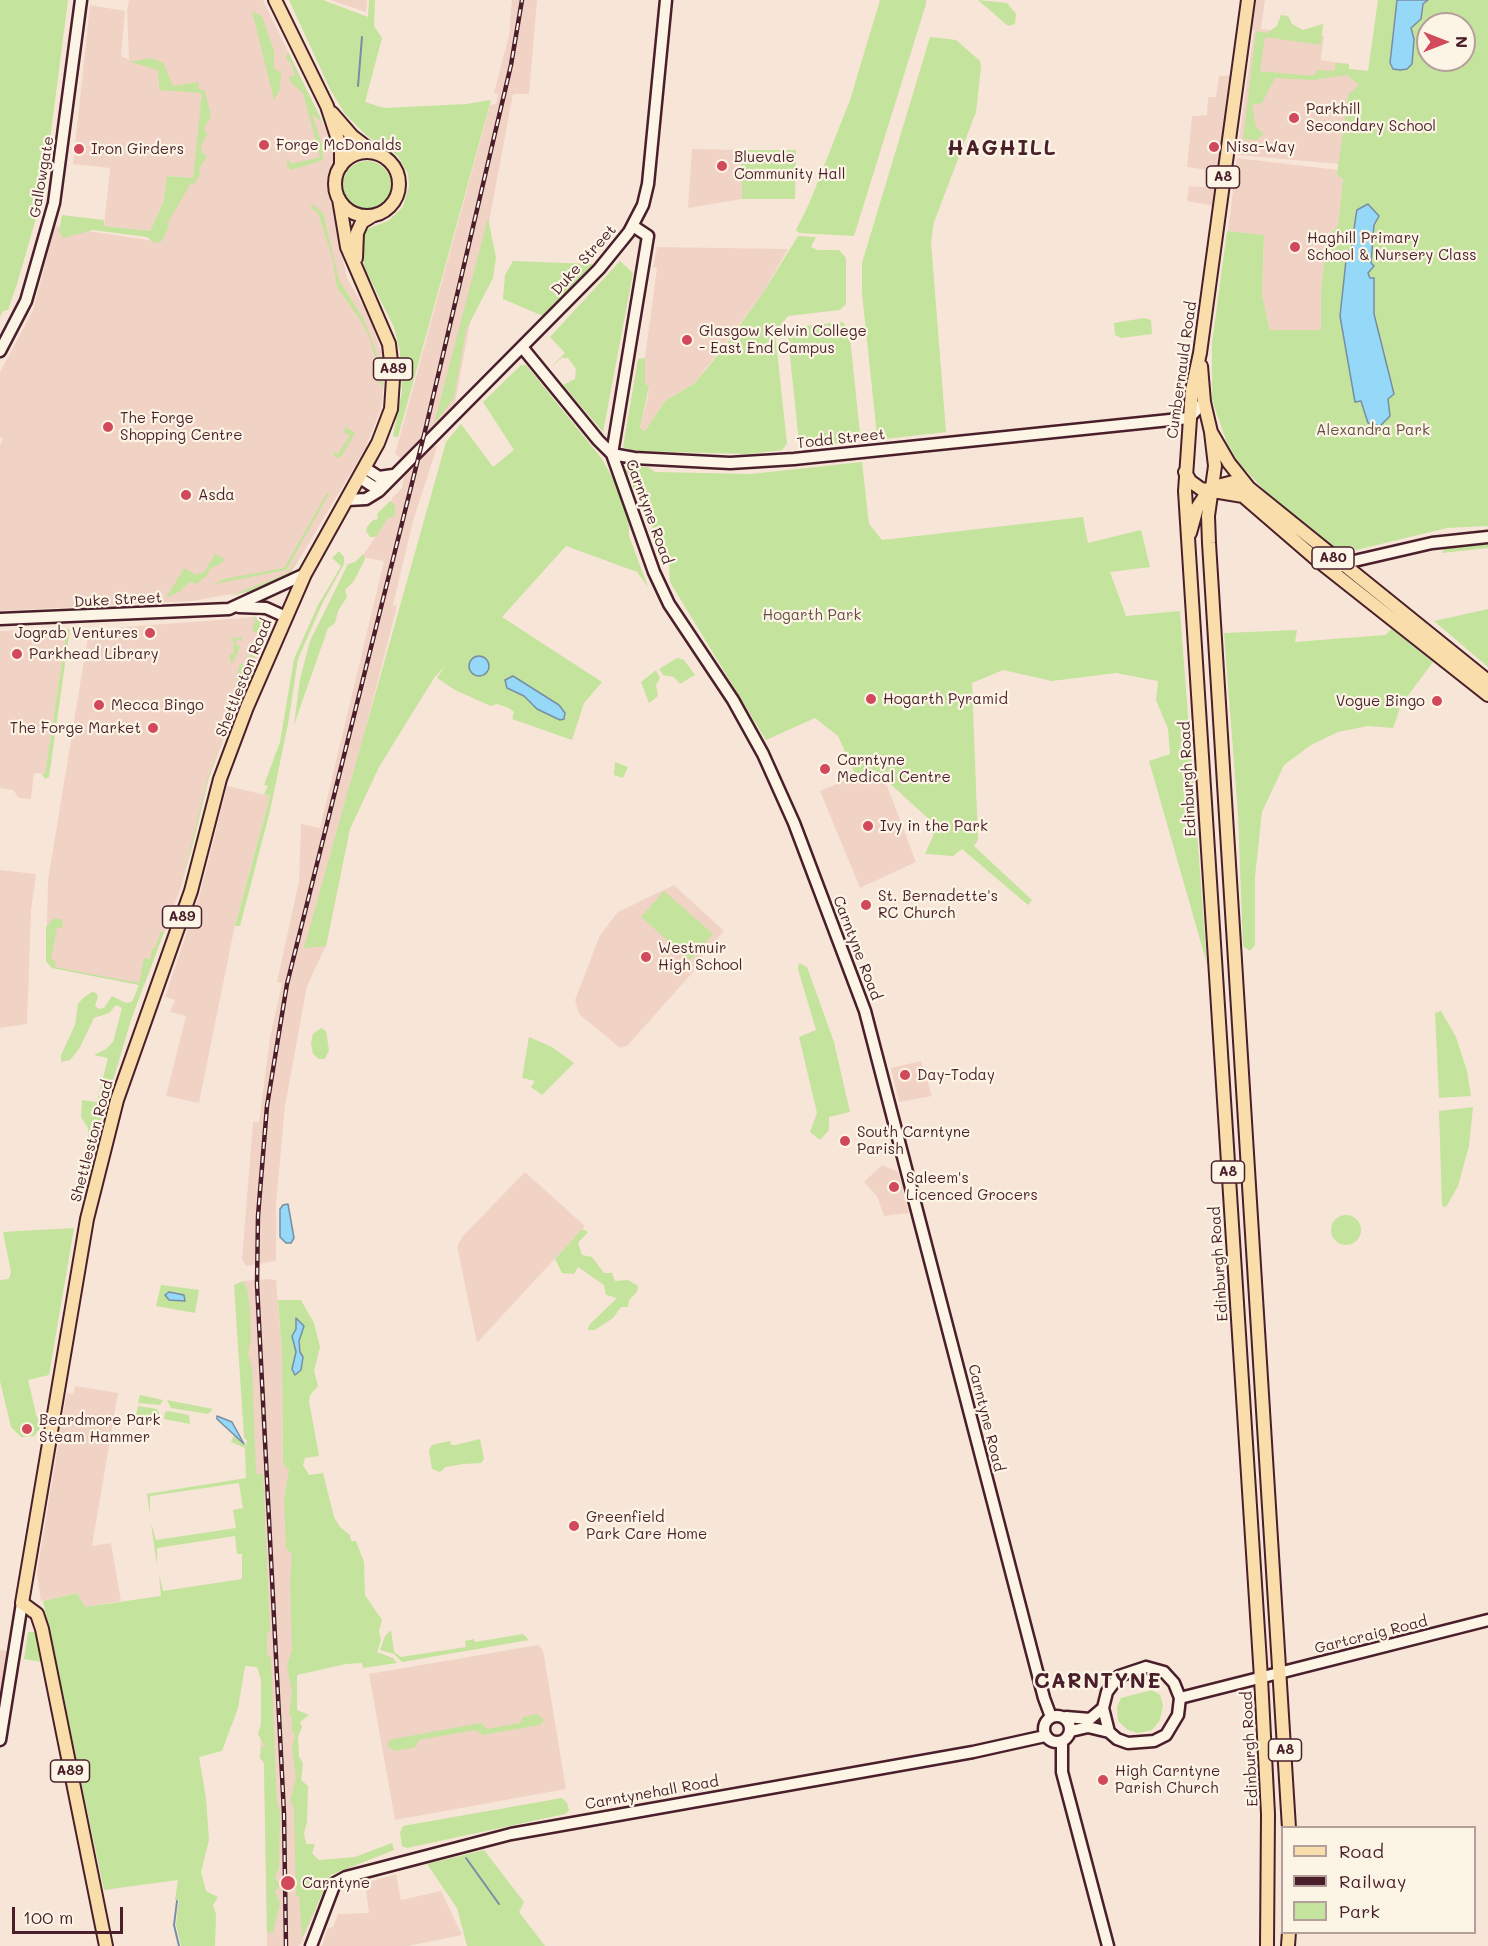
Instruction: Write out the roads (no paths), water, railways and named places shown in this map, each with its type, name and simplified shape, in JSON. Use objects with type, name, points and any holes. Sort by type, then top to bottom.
[{"type":"main road","points":[[276,0],[327,106],[341,149],[341,166],[335,185],[339,199],[351,212],[372,216],[388,208],[398,194],[399,178],[391,163],[352,136],[327,106]]},
{"type":"main road","name":"Cumbernauld Road","points":[[1185,472],[1189,418],[1200,353],[1248,0]]},
{"type":"main road","points":[[341,166],[356,155],[374,153]]},
{"type":"main road","name":"A89","points":[[305,574],[348,500],[387,420],[393,379],[387,336],[356,271],[348,247],[339,199]]},
{"type":"main road","name":"A89","points":[[356,271],[357,233],[363,222],[372,216]]},
{"type":"main road","name":"A8","points":[[1200,353],[1204,402],[1211,432],[1215,466],[1210,490],[1208,531],[1288,1826]]},
{"type":"main road","points":[[1189,418],[1211,432]]},
{"type":"main road","name":"A80","points":[[1211,432],[1229,463],[1249,489],[1404,627],[1488,695]]},
{"type":"main road","points":[[1185,472],[1195,486],[1210,490],[1233,482],[1249,489]]},
{"type":"main road","name":"Edinburgh Road","points":[[1185,472],[1187,546],[1197,667],[1261,1678],[1268,1826],[1267,1946]]},
{"type":"main road","points":[[1187,546],[1196,512],[1210,490]]},
{"type":"main road","name":"A80","points":[[1210,490],[1232,492],[1243,496],[1337,568],[1419,626],[1488,681]]},
{"type":"main road","name":"Shettleston Road","points":[[22,1604],[87,1220],[99,1163],[138,1038],[193,886],[222,774],[305,574]]},
{"type":"main road","name":"A89","points":[[22,1604],[37,1614],[42,1629],[106,1946]]},
{"type":"street","name":"Gallowgate","points":[[0,351],[26,301],[54,204],[81,0]]},
{"type":"street","name":"Duke Street","points":[[348,500],[370,497],[385,484],[599,270],[633,226],[643,205],[648,184],[666,0]]},
{"type":"street","name":"Carntyne Road","points":[[633,226],[648,236],[612,454],[654,572],[669,604],[733,700],[763,754],[794,823],[865,1011],[1044,1698],[1051,1717]]},
{"type":"street","points":[[522,347],[596,438],[612,454]]},
{"type":"street","points":[[1189,418],[1204,402]]},
{"type":"street","name":"Todd Street","points":[[612,454],[634,458],[700,462],[764,462],[1189,418]]},
{"type":"street","points":[[362,473],[379,477],[393,475]]},
{"type":"street","points":[[362,473],[374,487],[385,484]]},
{"type":"street","points":[[1337,568],[1432,543],[1488,537]]},
{"type":"street","name":"Duke Street","points":[[236,607],[305,574]]},
{"type":"street","name":"Duke Street","points":[[0,620],[236,607],[266,608],[286,617]]},
{"type":"street","name":"Shettleston Road","points":[[0,1740],[22,1604]]},
{"type":"street","name":"Gartcraig Road","points":[[1261,1678],[1488,1620]]},
{"type":"street","points":[[1108,1946],[1062,1772],[1062,1742],[1071,1731],[1088,1727],[1109,1732],[1117,1739],[1128,1743],[1154,1741],[1166,1735],[1178,1715],[1180,1698],[1174,1683],[1164,1672],[1146,1667],[1119,1677],[1107,1692],[1103,1708],[1109,1732]]},
{"type":"street","points":[[1180,1698],[1261,1678]]},
{"type":"street","points":[[1062,1742],[1050,1741],[1045,1736],[1044,1727],[1051,1717],[1090,1719],[1103,1708]]},
{"type":"street","points":[[1066,1718],[1071,1731]]},
{"type":"street","name":"Carntynehall Road","points":[[311,1946],[337,1881],[387,1865],[511,1834],[973,1752],[1045,1736]]},
{"type":"water","points":[[1397,0],[1428,0],[1423,4],[1422,12],[1416,12],[1416,24],[1411,28],[1414,39],[1412,64],[1407,69],[1400,70],[1393,69],[1390,63]]},
{"type":"water","points":[[1368,204],[1379,216],[1374,225],[1371,263],[1374,266],[1368,273],[1370,278],[1374,278],[1374,314],[1394,394],[1388,399],[1390,416],[1380,426],[1368,423],[1361,401],[1355,402],[1340,316],[1347,251],[1351,250],[1357,210]]},
{"type":"water","points":[[479,656],[486,659],[489,666],[486,673],[479,676],[472,673],[469,666],[472,659]]},
{"type":"water","points":[[513,676],[559,705],[565,713],[564,719],[560,720],[537,709],[524,696],[507,688],[505,680]]},
{"type":"water","points":[[288,1204],[294,1238],[291,1243],[286,1243],[280,1237],[280,1209],[283,1205]]},
{"type":"water","points":[[169,1292],[184,1295],[185,1301],[169,1300],[165,1295]]},
{"type":"water","points":[[296,1318],[304,1326],[299,1341],[303,1357],[301,1370],[295,1375],[292,1369],[296,1352],[292,1336],[296,1329]]},
{"type":"water","points":[[217,1416],[232,1422],[244,1444],[217,1419]]},
{"type":"waterway","points":[[358,86],[362,37]]},
{"type":"waterway","points":[[466,1858],[499,1904]]},
{"type":"waterway","points":[[177,1901],[174,1925],[179,1946]]},
{"type":"railway","points":[[286,1946],[284,1814],[257,1284],[258,1216],[267,1106],[287,984],[426,427],[511,65],[522,0]]},
{"type":"place","name":"Parkhill Secondary School","points":[[1294,118]]},
{"type":"place","name":"Forge McDonalds","points":[[264,145]]},
{"type":"place","name":"Nisa-Way","points":[[1214,147]]},
{"type":"place","name":"Iron Girders","points":[[79,149]]},
{"type":"place","name":"Bluevale Community Hall","points":[[722,166]]},
{"type":"place","name":"Haghill Primary School & Nursery Class","points":[[1295,247]]},
{"type":"place","name":"Glasgow Kelvin College - East End Campus","points":[[687,340]]},
{"type":"place","name":"The Forge Shopping Centre","points":[[108,427]]},
{"type":"place","name":"Asda","points":[[186,495]]},
{"type":"place","name":"Jograb Ventures","points":[[150,633]]},
{"type":"place","name":"Parkhead Library","points":[[17,654]]},
{"type":"place","name":"Hogarth Pyramid","points":[[871,699]]},
{"type":"place","name":"Vogue Bingo","points":[[1437,701]]},
{"type":"place","name":"Mecca Bingo","points":[[99,705]]},
{"type":"place","name":"The Forge Market","points":[[153,728]]},
{"type":"place","name":"Carntyne Medical Centre","points":[[825,769]]},
{"type":"place","name":"Ivy in the Park","points":[[868,826]]},
{"type":"place","name":"St. Bernadette's RC Church","points":[[866,905]]},
{"type":"place","name":"Westmuir High School","points":[[646,957]]},
{"type":"place","name":"Day-Today","points":[[905,1075]]},
{"type":"place","name":"South Carntyne Parish","points":[[845,1141]]},
{"type":"place","name":"Saleem's Licenced Grocers","points":[[894,1187]]},
{"type":"place","name":"Beardmore Park Steam Hammer","points":[[27,1429]]},
{"type":"place","name":"Greenfield Park Care Home","points":[[574,1526]]},
{"type":"place","name":"High Carntyne Parish Church","points":[[1103,1780]]},
{"type":"place","name":"Carntyne","points":[[288,1883]]},
{"type":"district","name":"HAGHILL","points":[[1002,149]]},
{"type":"district","name":"CARNTYNE","points":[[1098,1682]]},
{"type":"park label","name":"Alexandra Park","points":[[1373,430]]},
{"type":"park label","name":"Hogarth Park","points":[[812,615]]}]
